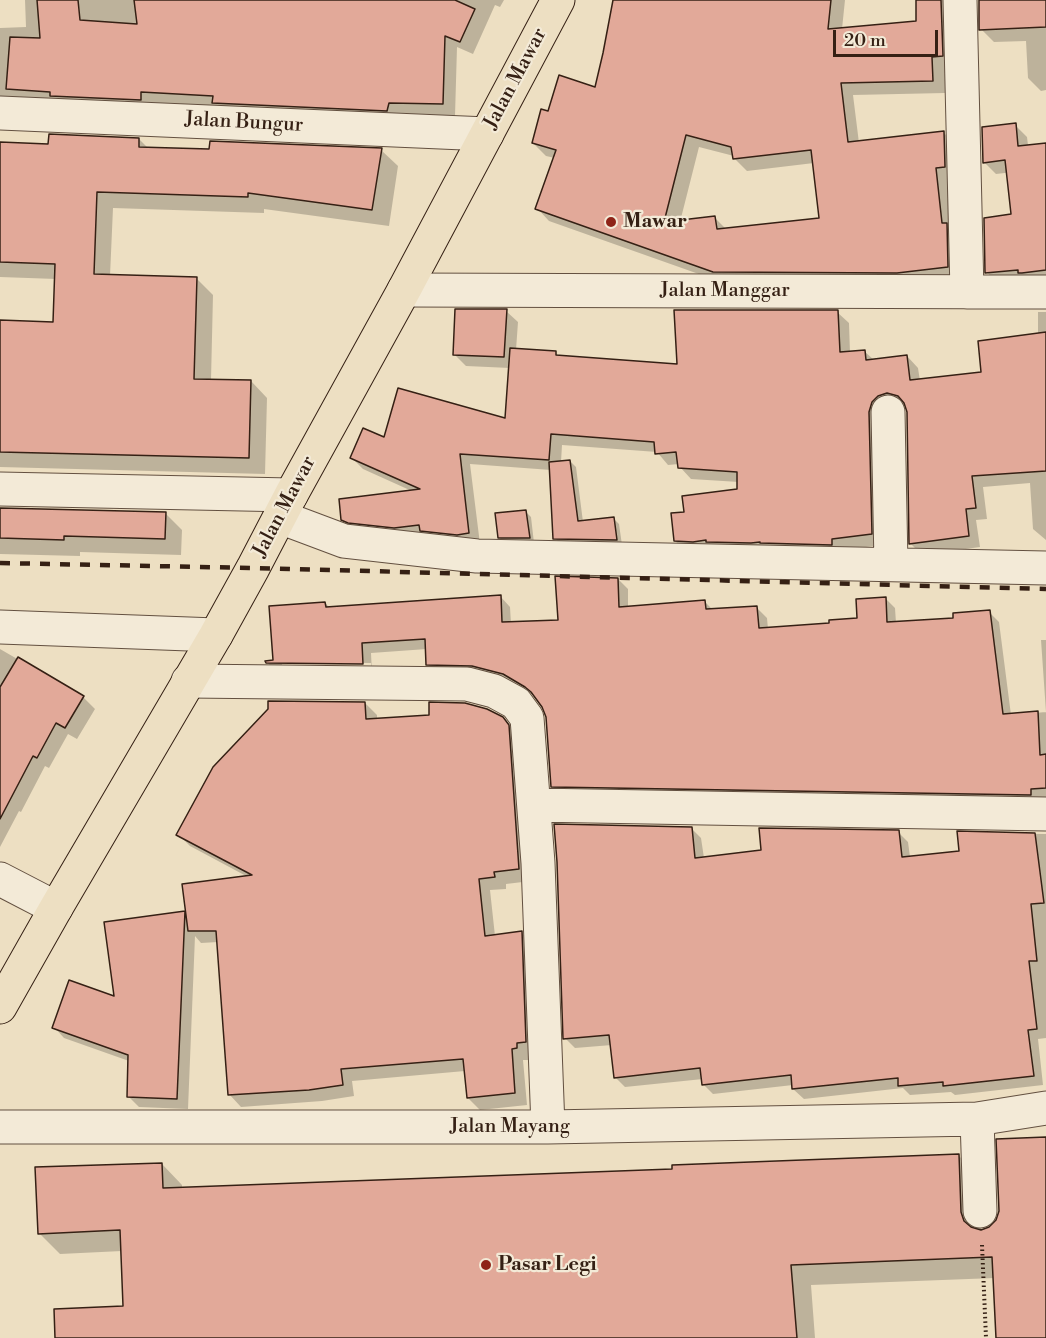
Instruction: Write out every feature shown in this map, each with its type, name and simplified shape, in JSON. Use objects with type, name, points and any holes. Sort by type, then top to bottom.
[{"type":"main road","name":"Jalan Mawar","points":[[0,1007],[216,634],[404,291],[558,0]]},
{"type":"street","points":[[960,0],[967,292]]},
{"type":"street","name":"Jalan Bungur","points":[[0,112],[487,134]]},
{"type":"street","name":"Jalan Manggar","points":[[404,291],[1046,292]]},
{"type":"street","points":[[888,412],[891,564]]},
{"type":"street","points":[[0,489],[286,506],[344,541],[477,556],[1046,568]]},
{"type":"street","points":[[0,627],[216,634]]},
{"type":"street","points":[[188,681],[467,684],[494,691],[516,703],[527,718],[534,805],[548,1127]]},
{"type":"street","points":[[534,805],[1046,814]]},
{"type":"street","points":[[0,879],[56,908]]},
{"type":"street","name":"Jalan Mayang","points":[[0,1126],[548,1127],[977,1119],[1032,1110]]},
{"type":"street","points":[[977,1119],[980,1211]]},
{"type":"path","points":[[980,1211],[986,1338]]},
{"type":"building","points":[[37,0],[78,0],[80,20],[137,24],[134,0],[455,0],[475,9],[460,42],[445,36],[443,104],[389,103],[387,111],[212,103],[213,96],[141,92],[141,100],[50,96],[50,92],[6,89],[10,37],[40,38]]},
{"type":"building","points":[[613,0],[831,0],[828,29],[916,21],[916,0],[941,0],[943,56],[932,57],[933,81],[841,83],[848,142],[944,131],[945,167],[936,168],[942,223],[947,223],[948,267],[897,273],[713,272],[535,209],[556,150],[532,143],[541,109],[548,111],[559,75],[595,87]],"holes":[[[686,135],[731,147],[733,159],[811,150],[819,218],[717,229],[715,216],[664,222]]]},
{"type":"building","points":[[979,0],[1046,0],[1046,27],[979,30]]},
{"type":"building","points":[[1016,123],[1018,146],[1046,143],[1046,270],[1022,273],[1018,273],[1018,270],[985,273],[984,218],[1011,214],[1005,160],[983,163],[982,127]]},
{"type":"building","points":[[49,134],[139,138],[139,147],[209,149],[210,141],[382,148],[372,210],[248,193],[248,197],[97,192],[94,274],[197,277],[194,379],[251,380],[249,458],[0,452],[0,320],[53,322],[55,264],[0,262],[0,142],[48,144]]},
{"type":"building","points":[[455,309],[507,309],[504,357],[453,355]]},
{"type":"building","points":[[674,310],[838,310],[840,352],[865,350],[866,360],[907,355],[910,380],[981,372],[978,341],[1046,332],[1046,471],[972,476],[976,508],[966,509],[969,536],[909,544],[907,412],[898,396],[887,393],[878,396],[872,402],[869,412],[872,534],[832,539],[832,545],[706,542],[706,540],[674,541],[671,513],[684,512],[682,496],[737,489],[737,472],[678,468],[676,452],[655,454],[654,442],[551,434],[549,460],[460,454],[469,533],[457,535],[420,531],[419,525],[394,528],[348,523],[341,520],[339,499],[420,489],[350,458],[363,428],[384,437],[398,388],[505,418],[510,348],[556,351],[556,355],[677,364]]},
{"type":"building","points":[[570,460],[578,521],[614,517],[617,540],[553,539],[549,462]]},
{"type":"building","points":[[0,508],[166,512],[165,539],[64,536],[64,540],[0,538]]},
{"type":"building","points":[[526,510],[530,538],[498,538],[495,513]]},
{"type":"building","points":[[555,576],[618,578],[619,607],[705,600],[706,609],[757,606],[759,628],[829,623],[829,620],[857,618],[856,599],[886,597],[887,622],[953,618],[953,613],[990,610],[1003,714],[1038,711],[1040,755],[1046,754],[1046,788],[1031,789],[1031,795],[551,787],[546,717],[531,692],[503,674],[472,666],[426,665],[425,639],[362,643],[363,664],[266,663],[265,661],[273,660],[269,606],[325,602],[326,607],[501,595],[502,622],[558,620]]},
{"type":"building","points":[[18,657],[84,696],[65,728],[56,723],[37,758],[33,756],[0,819],[0,687]]},
{"type":"building","points":[[268,701],[365,702],[366,719],[429,715],[429,702],[465,703],[487,709],[503,717],[509,725],[519,869],[494,872],[495,877],[479,879],[485,936],[522,931],[526,1042],[517,1043],[517,1048],[512,1049],[515,1093],[467,1098],[463,1059],[341,1069],[343,1085],[309,1090],[228,1095],[216,931],[188,931],[182,884],[252,875],[176,835],[213,767],[268,709]]},
{"type":"building","points":[[554,824],[692,827],[695,858],[761,850],[759,828],[899,830],[902,857],[959,851],[957,831],[1035,833],[1044,903],[1031,904],[1037,961],[1029,961],[1037,1029],[1028,1030],[1034,1076],[943,1086],[943,1082],[898,1086],[898,1078],[792,1089],[791,1075],[702,1085],[700,1068],[614,1078],[609,1035],[563,1039]]},
{"type":"building","points":[[185,911],[177,1099],[127,1097],[128,1055],[52,1028],[69,980],[114,996],[104,922]]},
{"type":"building","name":"Pasar Legi","points":[[1046,1137],[1046,1338],[996,1338],[992,1257],[791,1265],[797,1338],[55,1338],[54,1309],[123,1306],[120,1230],[38,1234],[35,1167],[162,1163],[163,1188],[672,1169],[672,1165],[959,1154],[961,1212],[964,1221],[971,1227],[981,1230],[989,1227],[996,1220],[999,1211],[996,1139]]},
{"type":"railway","points":[[0,563],[1046,589]]},
{"type":"place","name":"Mawar","points":[[611,222]]},
{"type":"place","name":"Pasar Legi","points":[[486,1265]]}]
